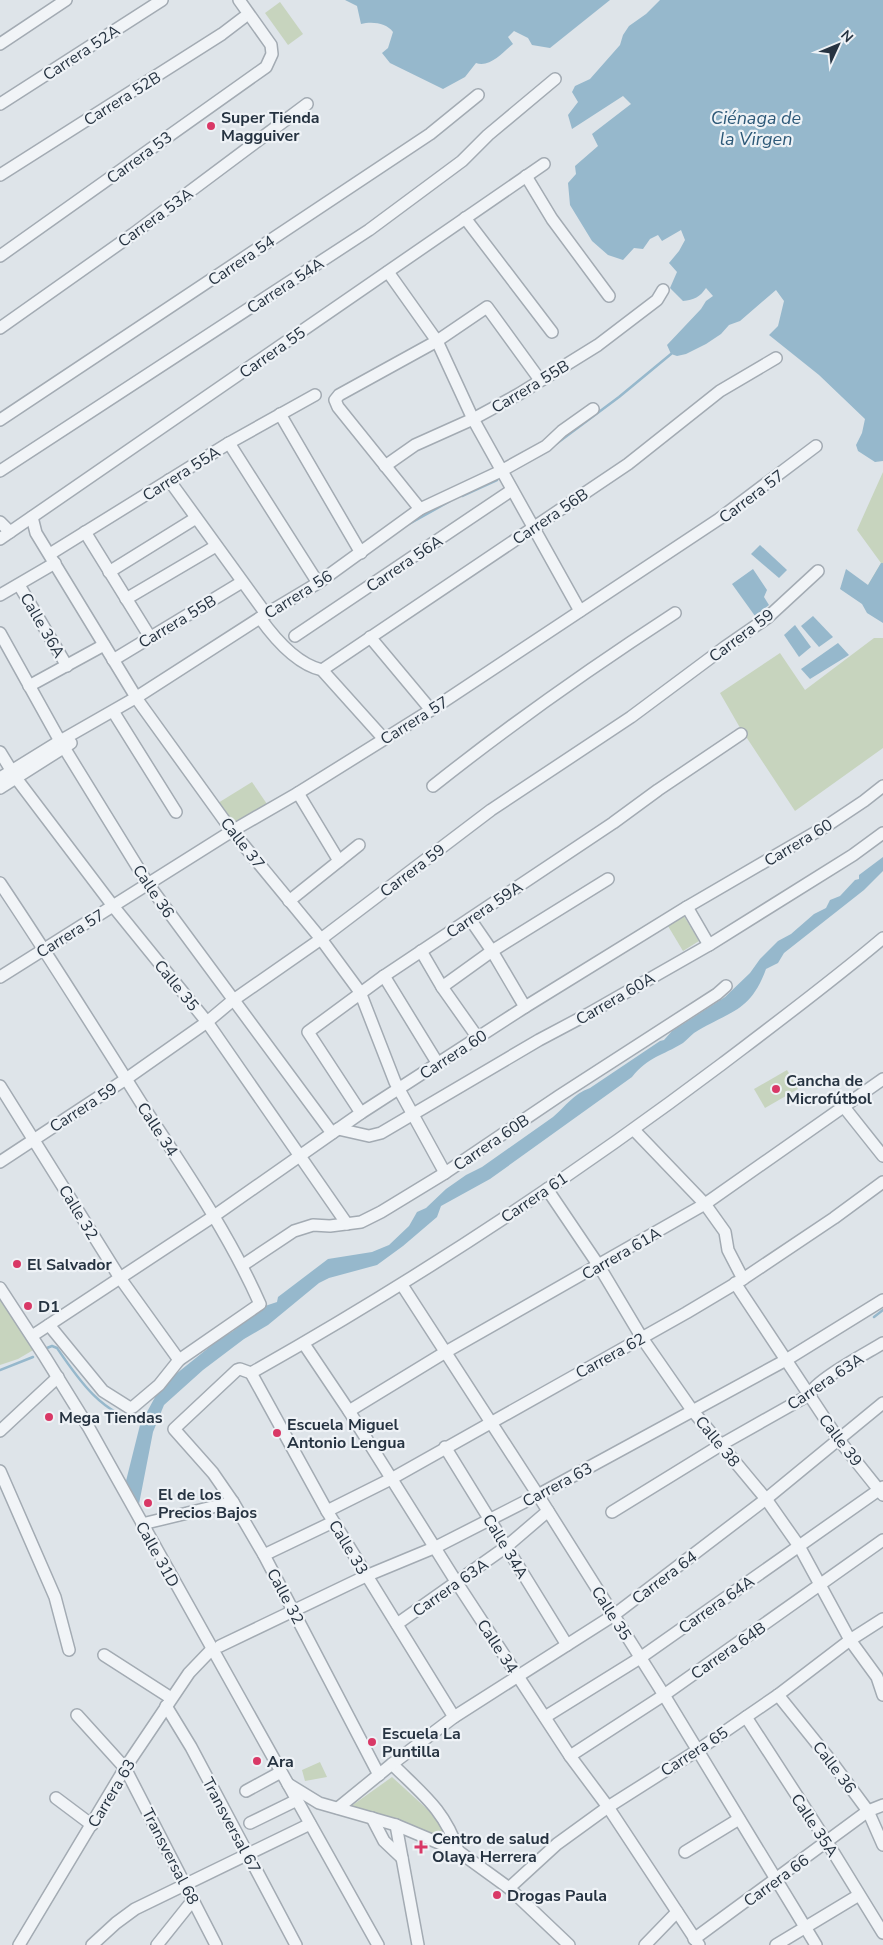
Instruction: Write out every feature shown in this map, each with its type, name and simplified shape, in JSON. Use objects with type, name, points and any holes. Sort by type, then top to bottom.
[{"type":"street","points":[[0,44],[66,0]]},
{"type":"street","name":"Carrera 52A","points":[[0,104],[162,0]]},
{"type":"street","points":[[239,0],[246,16]]},
{"type":"street","name":"Carrera 53","points":[[0,256],[159,141],[266,67],[272,54],[271,45],[246,16]]},
{"type":"street","name":"Carrera 52B","points":[[0,175],[222,34],[246,16]]},
{"type":"street","name":"Carrera 54A","points":[[0,471],[369,230],[462,161],[488,135],[555,80]]},
{"type":"street","name":"Carrera 54","points":[[0,420],[430,134],[478,95]]},
{"type":"street","name":"Carrera 53A","points":[[0,328],[133,234],[308,104]]},
{"type":"street","name":"Carrera 55","points":[[0,539],[544,164]]},
{"type":"street","points":[[526,176],[552,219],[610,296]]},
{"type":"street","points":[[465,218],[552,332]]},
{"type":"street","points":[[388,272],[436,341],[474,420],[580,611]]},
{"type":"street","name":"Carrera 55B","points":[[385,466],[415,445],[474,420],[598,345],[657,300],[664,290]]},
{"type":"street","points":[[420,510],[335,403],[339,395],[436,341],[486,307],[540,380]]},
{"type":"street","name":"Carrera 56B","points":[[322,670],[628,464],[720,391],[776,358]]},
{"type":"street","name":"Carrera 55A","points":[[0,595],[20,584],[85,532],[229,443],[315,395]]},
{"type":"street","name":"Carrera 56","points":[[62,744],[116,716],[263,616],[318,584],[420,510],[503,474],[546,446],[562,431],[593,409]]},
{"type":"street","points":[[280,414],[361,553]]},
{"type":"street","points":[[229,443],[318,584]]},
{"type":"street","name":"Carrera 57","points":[[1,974],[431,710],[720,520],[816,446]]},
{"type":"street","points":[[169,480],[242,582],[263,616],[273,637],[309,667],[322,670],[384,739]]},
{"type":"street","name":"Carrera 56A","points":[[295,636],[512,490]]},
{"type":"street","name":"Calle 37","points":[[32,518],[36,533],[138,700],[232,831],[321,939],[360,992],[395,1082],[445,1173]]},
{"type":"street","points":[[109,572],[196,518]]},
{"type":"street","points":[[0,522],[10,532]]},
{"type":"street","points":[[85,532],[150,637]]},
{"type":"street","points":[[126,599],[216,546]]},
{"type":"street","name":"Carrera 59","points":[[0,1162],[126,1079],[207,1022],[232,1001],[321,939],[491,810],[631,717],[724,647],[767,618],[818,571]]},
{"type":"street","name":"Carrera 55B","points":[[113,660],[242,582]]},
{"type":"street","name":"Calle 36A","points":[[20,584],[67,666]]},
{"type":"street","points":[[433,786],[494,738],[630,642],[675,613]]},
{"type":"street","name":"Calle 36","points":[[0,632],[62,744],[148,884],[232,1001],[335,1131]]},
{"type":"street","points":[[370,637],[431,710]]},
{"type":"street","points":[[29,686],[104,645]]},
{"type":"street","name":"Carrera 56","points":[[0,788],[14,774],[138,700]]},
{"type":"street","points":[[116,716],[176,812]]},
{"type":"street","name":"Carrera 59A","points":[[360,1113],[308,1032],[360,992],[741,734]]},
{"type":"street","name":"Calle 35","points":[[0,752],[14,774],[113,906],[207,1022],[348,1224]]},
{"type":"street","name":"Carrera 56","points":[[0,778],[14,774]]},
{"type":"street","name":"Carrera 60","points":[[32,1336],[214,1216],[360,1113],[525,1007],[687,907],[828,825],[883,786]]},
{"type":"street","points":[[298,793],[339,861]]},
{"type":"street","name":"Carrera 60A","points":[[335,1131],[369,1136],[381,1133],[539,1040],[709,945],[852,855],[883,833]]},
{"type":"street","points":[[289,901],[359,845]]},
{"type":"street","points":[[442,987],[492,951],[608,879]]},
{"type":"street","name":"Calle 34","points":[[0,883],[214,1216],[243,1265],[260,1304],[179,1360]]},
{"type":"street","points":[[687,907],[709,945]]},
{"type":"street","points":[[470,919],[492,951],[525,1007]]},
{"type":"street","name":"Carrera 61","points":[[174,1429],[237,1370],[240,1369],[251,1374],[402,1285],[634,1130],[829,983],[883,938]]},
{"type":"street","points":[[421,951],[442,987],[478,1038]]},
{"type":"street","points":[[384,976],[438,1064]]},
{"type":"street","name":"Carrera 60B","points":[[243,1265],[294,1231],[313,1225],[330,1226],[361,1222],[381,1212],[445,1173],[559,1096],[717,994],[726,986]]},
{"type":"street","name":"Carrera 61A","points":[[349,1411],[444,1353],[705,1204],[883,1079]]},
{"type":"street","name":"Calle 32","points":[[0,1086],[120,1278],[179,1360]]},
{"type":"street","points":[[844,1107],[883,1156]]},
{"type":"street","name":"Calle 39","points":[[634,1130],[705,1204],[725,1232],[728,1250],[739,1281],[786,1360],[839,1440],[882,1490]]},
{"type":"street","name":"Carrera 62","points":[[327,1512],[391,1479],[489,1422],[686,1313],[739,1281],[834,1218],[883,1182]]},
{"type":"street","name":"Calle 38","points":[[547,1189],[599,1266],[642,1338],[692,1410],[766,1500],[799,1546],[850,1640],[880,1676],[883,1696]]},
{"type":"street","name":"Calle 35","points":[[402,1285],[614,1615],[816,1945]]},
{"type":"street","name":"Calle 31D","points":[[0,1288],[58,1377],[216,1648],[281,1772],[378,1945]]},
{"type":"street","name":"Carrera 63","points":[[19,1945],[125,1768],[168,1702],[189,1672],[216,1648],[366,1576],[436,1547],[538,1495],[786,1360],[883,1300]]},
{"type":"street","points":[[49,1325],[103,1391],[130,1408],[134,1407],[159,1385],[179,1360]]},
{"type":"street","name":"Carrera 63A","points":[[612,1512],[720,1445],[809,1395],[811,1390],[826,1378],[883,1342]]},
{"type":"street","name":"Calle 34","points":[[304,1344],[570,1756],[608,1807],[696,1942]]},
{"type":"street","name":"Calle 33","points":[[251,1374],[327,1512],[454,1717]]},
{"type":"street","points":[[0,1431],[58,1377]]},
{"type":"street","name":"Carrera 64","points":[[338,1808],[454,1717],[517,1675],[614,1615],[766,1500],[883,1403]]},
{"type":"street","name":"Calle 32","points":[[174,1429],[208,1467],[233,1502],[264,1555],[379,1774]]},
{"type":"street","name":"Calle 34A","points":[[445,1447],[567,1645]]},
{"type":"street","points":[[0,1471],[55,1597],[69,1650]]},
{"type":"street","name":"Carrera 64A","points":[[545,1717],[640,1658],[882,1490]]},
{"type":"street","points":[[142,1524],[233,1502]]},
{"type":"street","name":"Carrera 63A","points":[[397,1624],[506,1547],[548,1511]]},
{"type":"street","points":[[264,1555],[334,1522]]},
{"type":"street","name":"Carrera 64B","points":[[570,1756],[664,1695],[883,1540]]},
{"type":"street","name":"Carrera 65","points":[[509,1888],[557,1844],[608,1807],[778,1696],[850,1640],[883,1619]]},
{"type":"street","name":"Transversal 67","points":[[104,1655],[168,1702],[190,1747],[296,1945]]},
{"type":"street","name":"Calle 36","points":[[778,1696],[831,1761],[868,1812],[883,1845]]},
{"type":"street","name":"Transversal 68","points":[[77,1715],[125,1768],[216,1945]]},
{"type":"street","name":"Calle 35A","points":[[746,1717],[883,1933]]},
{"type":"street","points":[[392,1764],[438,1809],[445,1820],[458,1851]]},
{"type":"street","points":[[246,1791],[281,1772]]},
{"type":"street","points":[[287,1783],[319,1803],[396,1826],[458,1851],[509,1888],[569,1945]]},
{"type":"street","points":[[56,1798],[92,1825]]},
{"type":"street","points":[[250,1823],[297,1800]]},
{"type":"street","name":"Carrera 66","points":[[696,1942],[827,1842],[868,1812],[883,1805]]},
{"type":"street","points":[[372,1818],[384,1841],[402,1858]]},
{"type":"street","points":[[685,1852],[739,1819]]},
{"type":"street","points":[[92,1945],[116,1922],[135,1909],[310,1824]]},
{"type":"street","points":[[396,1826],[418,1945]]},
{"type":"street","points":[[776,1945],[859,1895]]},
{"type":"street","points":[[157,1945],[193,1900]]},
{"type":"street","points":[[645,1945],[677,1912]]},
{"type":"green space","points":[[280,2],[303,34],[288,45],[265,13]]},
{"type":"green space","points":[[883,472],[883,590],[868,585],[881,563],[857,530]]},
{"type":"green space","points":[[874,638],[883,638],[883,748],[795,811],[739,726],[720,693],[780,653],[805,690]]},
{"type":"green space","points":[[252,782],[267,804],[232,826],[218,803]]},
{"type":"green space","points":[[684,916],[699,941],[683,951],[668,926]]},
{"type":"green space","name":"Cancha de Microfútbol","points":[[787,1070],[798,1089],[765,1108],[754,1089]]},
{"type":"green space","points":[[0,1295],[35,1349],[18,1359],[0,1365]]},
{"type":"green space","points":[[320,1762],[327,1777],[305,1781],[302,1770]]},
{"type":"green space","points":[[392,1777],[438,1819],[445,1839],[350,1807]]},
{"type":"water","points":[[345,0],[610,0],[550,48],[532,45],[528,38],[514,31],[508,37],[513,44],[501,55],[486,63],[476,63],[465,77],[443,89],[390,63],[382,53],[388,48],[393,32],[379,23],[361,24],[357,6]]},
{"type":"water","name":"Ciénaga de la Virgen","points":[[660,0],[883,0],[883,461],[875,462],[858,451],[856,445],[862,433],[865,419],[819,375],[769,335],[778,326],[784,301],[776,290],[740,321],[729,325],[721,334],[706,344],[686,354],[677,356],[671,354],[667,345],[701,309],[706,301],[713,296],[706,288],[696,297],[683,301],[670,288],[677,272],[669,263],[685,240],[681,230],[662,241],[658,235],[650,239],[643,249],[634,248],[623,260],[608,255],[592,241],[570,205],[568,183],[576,174],[575,166],[598,146],[592,134],[631,104],[623,96],[572,129],[568,115],[578,102],[572,92],[575,86],[590,79],[620,45],[623,35],[629,26],[646,14]]},
{"type":"water","points":[[760,545],[787,570],[779,578],[751,554]]},
{"type":"water","points":[[881,563],[883,563],[883,623],[867,613],[862,604],[840,589],[846,569],[868,585]]},
{"type":"water","points":[[753,569],[767,590],[764,597],[769,605],[755,616],[732,584]]},
{"type":"water","points":[[813,616],[833,637],[819,647],[801,626]]},
{"type":"water","points":[[795,625],[811,647],[799,657],[784,635]]},
{"type":"water","points":[[838,643],[849,655],[810,679],[801,669]]},
{"type":"water","points":[[883,857],[883,871],[864,890],[784,953],[778,963],[766,969],[760,983],[745,1003],[694,1033],[683,1043],[650,1060],[632,1077],[490,1179],[441,1206],[437,1217],[377,1265],[329,1278],[319,1283],[268,1325],[244,1339],[203,1370],[164,1405],[153,1432],[139,1504],[126,1481],[140,1425],[161,1386],[217,1341],[265,1306],[277,1302],[278,1297],[328,1259],[372,1252],[389,1245],[409,1226],[417,1212],[426,1208],[446,1189],[466,1175],[482,1167],[553,1117],[579,1094],[664,1040],[672,1031],[725,997],[750,973],[760,959],[778,941],[791,934],[814,914],[826,908],[830,900],[840,896],[855,880],[859,879],[859,875]]},
{"type":"waterway","points":[[556,444],[619,397],[671,354]]},
{"type":"waterway","points":[[462,496],[497,480]]},
{"type":"waterway","points":[[409,524],[450,501]]},
{"type":"waterway","points":[[874,1317],[883,1310]]},
{"type":"waterway","points":[[47,1348],[52,1346],[57,1348],[83,1383],[104,1404],[116,1412],[143,1422]]},
{"type":"waterway","points":[[0,1370],[33,1357]]},
{"type":"place","name":"Super Tienda Magguiver","points":[[211,126]]},
{"type":"place","name":"Cancha de Microfútbol","points":[[776,1089]]},
{"type":"place","name":"El Salvador","points":[[17,1264]]},
{"type":"place","name":"D1","points":[[28,1306]]},
{"type":"place","name":"Mega Tiendas","points":[[49,1417]]},
{"type":"place","name":"Escuela Miguel Antonio Lengua","points":[[277,1433]]},
{"type":"place","name":"El de los Precios Bajos","points":[[148,1503]]},
{"type":"place","name":"Escuela La Puntilla","points":[[372,1742]]},
{"type":"place","name":"Ara","points":[[257,1761]]},
{"type":"place","name":"Centro de salud Olaya Herrera","points":[[421,1847]]},
{"type":"place","name":"Drogas Paula","points":[[497,1895]]}]
